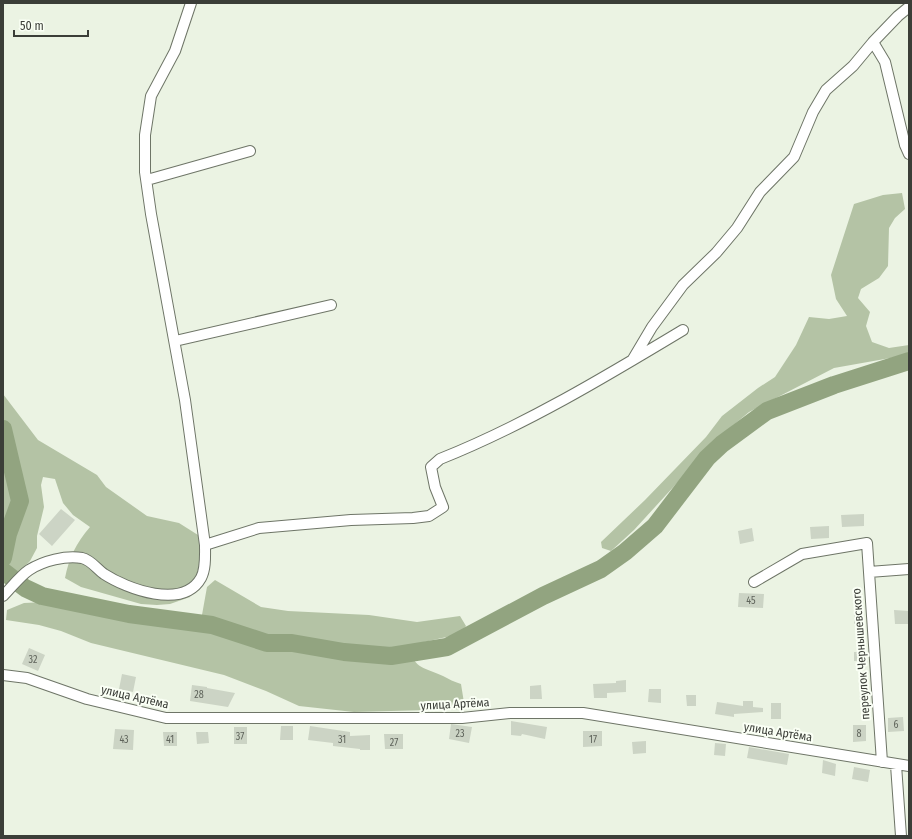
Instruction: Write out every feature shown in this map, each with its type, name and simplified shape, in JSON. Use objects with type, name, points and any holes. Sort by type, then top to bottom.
[{"type":"street","points":[[3,596],[29,570],[57,559],[81,558],[87,560],[104,574],[144,592],[169,596],[191,589],[201,578],[205,562],[205,545],[175,341],[151,214],[147,180],[145,135],[151,96],[175,51],[191,3]]},
{"type":"street","points":[[632,360],[652,327],[683,285],[716,253],[738,228],[760,192],[794,157],[813,112],[826,90],[853,66],[872,42],[909,7]]},
{"type":"street","points":[[872,42],[884,62],[905,145],[909,154]]},
{"type":"street","points":[[147,180],[250,151]]},
{"type":"street","points":[[175,341],[331,305]]},
{"type":"street","points":[[205,545],[259,528],[351,520],[429,516],[443,507],[435,487],[431,467],[440,459],[511,426],[632,360],[683,330]]},
{"type":"street","name":"переулок Чернышевского","points":[[754,582],[802,554],[867,543],[882,762]]},
{"type":"street","points":[[869,572],[909,569]]},
{"type":"street","name":"улица Артёма","points":[[3,675],[28,678],[87,699],[166,718],[462,718],[510,713],[583,713],[909,766]]},
{"type":"street","points":[[896,765],[901,836]]},
{"type":"green space","points":[[902,193],[905,209],[895,218],[889,228],[888,266],[879,278],[861,289],[858,298],[870,312],[866,326],[872,342],[889,348],[909,345],[909,360],[896,357],[834,368],[749,412],[719,437],[634,530],[611,551],[602,548],[601,542],[645,500],[706,437],[722,416],[758,388],[775,377],[796,345],[809,317],[829,319],[847,316],[836,299],[831,275],[854,204],[883,195]]},
{"type":"green space","points":[[3,394],[38,440],[97,475],[106,487],[147,516],[179,523],[198,535],[203,553],[190,597],[170,604],[141,604],[81,587],[65,578],[74,551],[90,527],[73,515],[63,503],[55,479],[43,477],[41,485],[44,507],[37,536],[37,548],[30,561],[20,571],[12,571],[3,575],[3,555],[8,534],[20,501],[4,433],[3,435]]},
{"type":"green space","points":[[3,452],[10,474],[13,504],[3,542]]},
{"type":"green space","points":[[215,580],[261,607],[288,611],[369,615],[417,622],[460,616],[466,626],[460,634],[415,644],[413,658],[425,669],[461,684],[465,709],[354,712],[299,706],[266,691],[224,675],[91,643],[61,631],[39,625],[6,620],[7,610],[24,603],[46,602],[132,623],[156,621],[200,626],[207,587]]},
{"type":"building","points":[[61,509],[75,520],[52,546],[39,534]]},
{"type":"building","points":[[864,514],[864,526],[842,527],[841,515]]},
{"type":"building","points":[[829,526],[829,538],[811,539],[810,527]]},
{"type":"building","points":[[752,528],[754,541],[740,544],[738,531]]},
{"type":"building","points":[[739,593],[764,594],[763,608],[738,607]]},
{"type":"building","points":[[894,610],[909,611],[909,624],[895,624]]},
{"type":"building","points":[[854,613],[862,613],[862,623],[854,624]]},
{"type":"building","points":[[29,648],[45,655],[38,671],[22,664]]},
{"type":"building","points":[[854,652],[866,652],[866,661],[854,661]]},
{"type":"building","points":[[122,674],[136,677],[133,692],[119,689]]},
{"type":"building","points":[[626,680],[626,692],[607,693],[607,698],[594,698],[593,684],[616,683],[616,681]]},
{"type":"building","points":[[192,685],[235,693],[228,707],[190,701]]},
{"type":"building","points":[[541,685],[542,699],[530,699],[530,686]]},
{"type":"building","points":[[649,689],[661,689],[661,703],[648,702]]},
{"type":"building","points":[[686,695],[696,695],[696,706],[687,706]]},
{"type":"building","points":[[743,701],[753,701],[753,707],[763,708],[763,712],[734,714],[734,717],[715,714],[717,702],[743,706]]},
{"type":"building","points":[[771,703],[781,703],[781,719],[771,719]]},
{"type":"building","points":[[903,717],[904,731],[888,732],[888,718]]},
{"type":"building","points":[[511,721],[547,727],[545,739],[522,734],[521,736],[511,735]]},
{"type":"building","points":[[451,724],[472,727],[469,743],[449,739]]},
{"type":"building","points":[[853,725],[866,725],[866,741],[853,742]]},
{"type":"building","points":[[281,726],[293,726],[293,740],[280,740]]},
{"type":"building","points":[[310,726],[350,732],[350,736],[370,735],[370,750],[333,746],[333,743],[308,740]]},
{"type":"building","points":[[234,727],[247,727],[247,744],[234,744]]},
{"type":"building","points":[[115,729],[134,730],[133,750],[113,749]]},
{"type":"building","points":[[583,731],[602,731],[602,746],[583,747]]},
{"type":"building","points":[[163,732],[177,732],[177,746],[164,746]]},
{"type":"building","points":[[196,732],[208,732],[209,743],[197,744]]},
{"type":"building","points":[[384,734],[403,734],[403,749],[385,749]]},
{"type":"building","points":[[646,741],[646,753],[633,754],[632,742]]},
{"type":"building","points":[[715,743],[726,744],[725,756],[714,755]]},
{"type":"building","points":[[749,747],[789,754],[787,765],[747,758]]},
{"type":"building","points":[[823,760],[836,764],[835,776],[822,773]]},
{"type":"building","points":[[854,767],[870,770],[868,782],[852,779]]},
{"type":"waterway","points":[[3,571],[25,588],[42,596],[129,614],[212,625],[267,643],[292,643],[344,652],[391,656],[447,647],[543,596],[601,569],[625,552],[655,526],[707,458],[722,444],[767,411],[834,385],[909,361]]},
{"type":"waterway","points":[[3,429],[20,501],[8,534],[3,558]]}]
